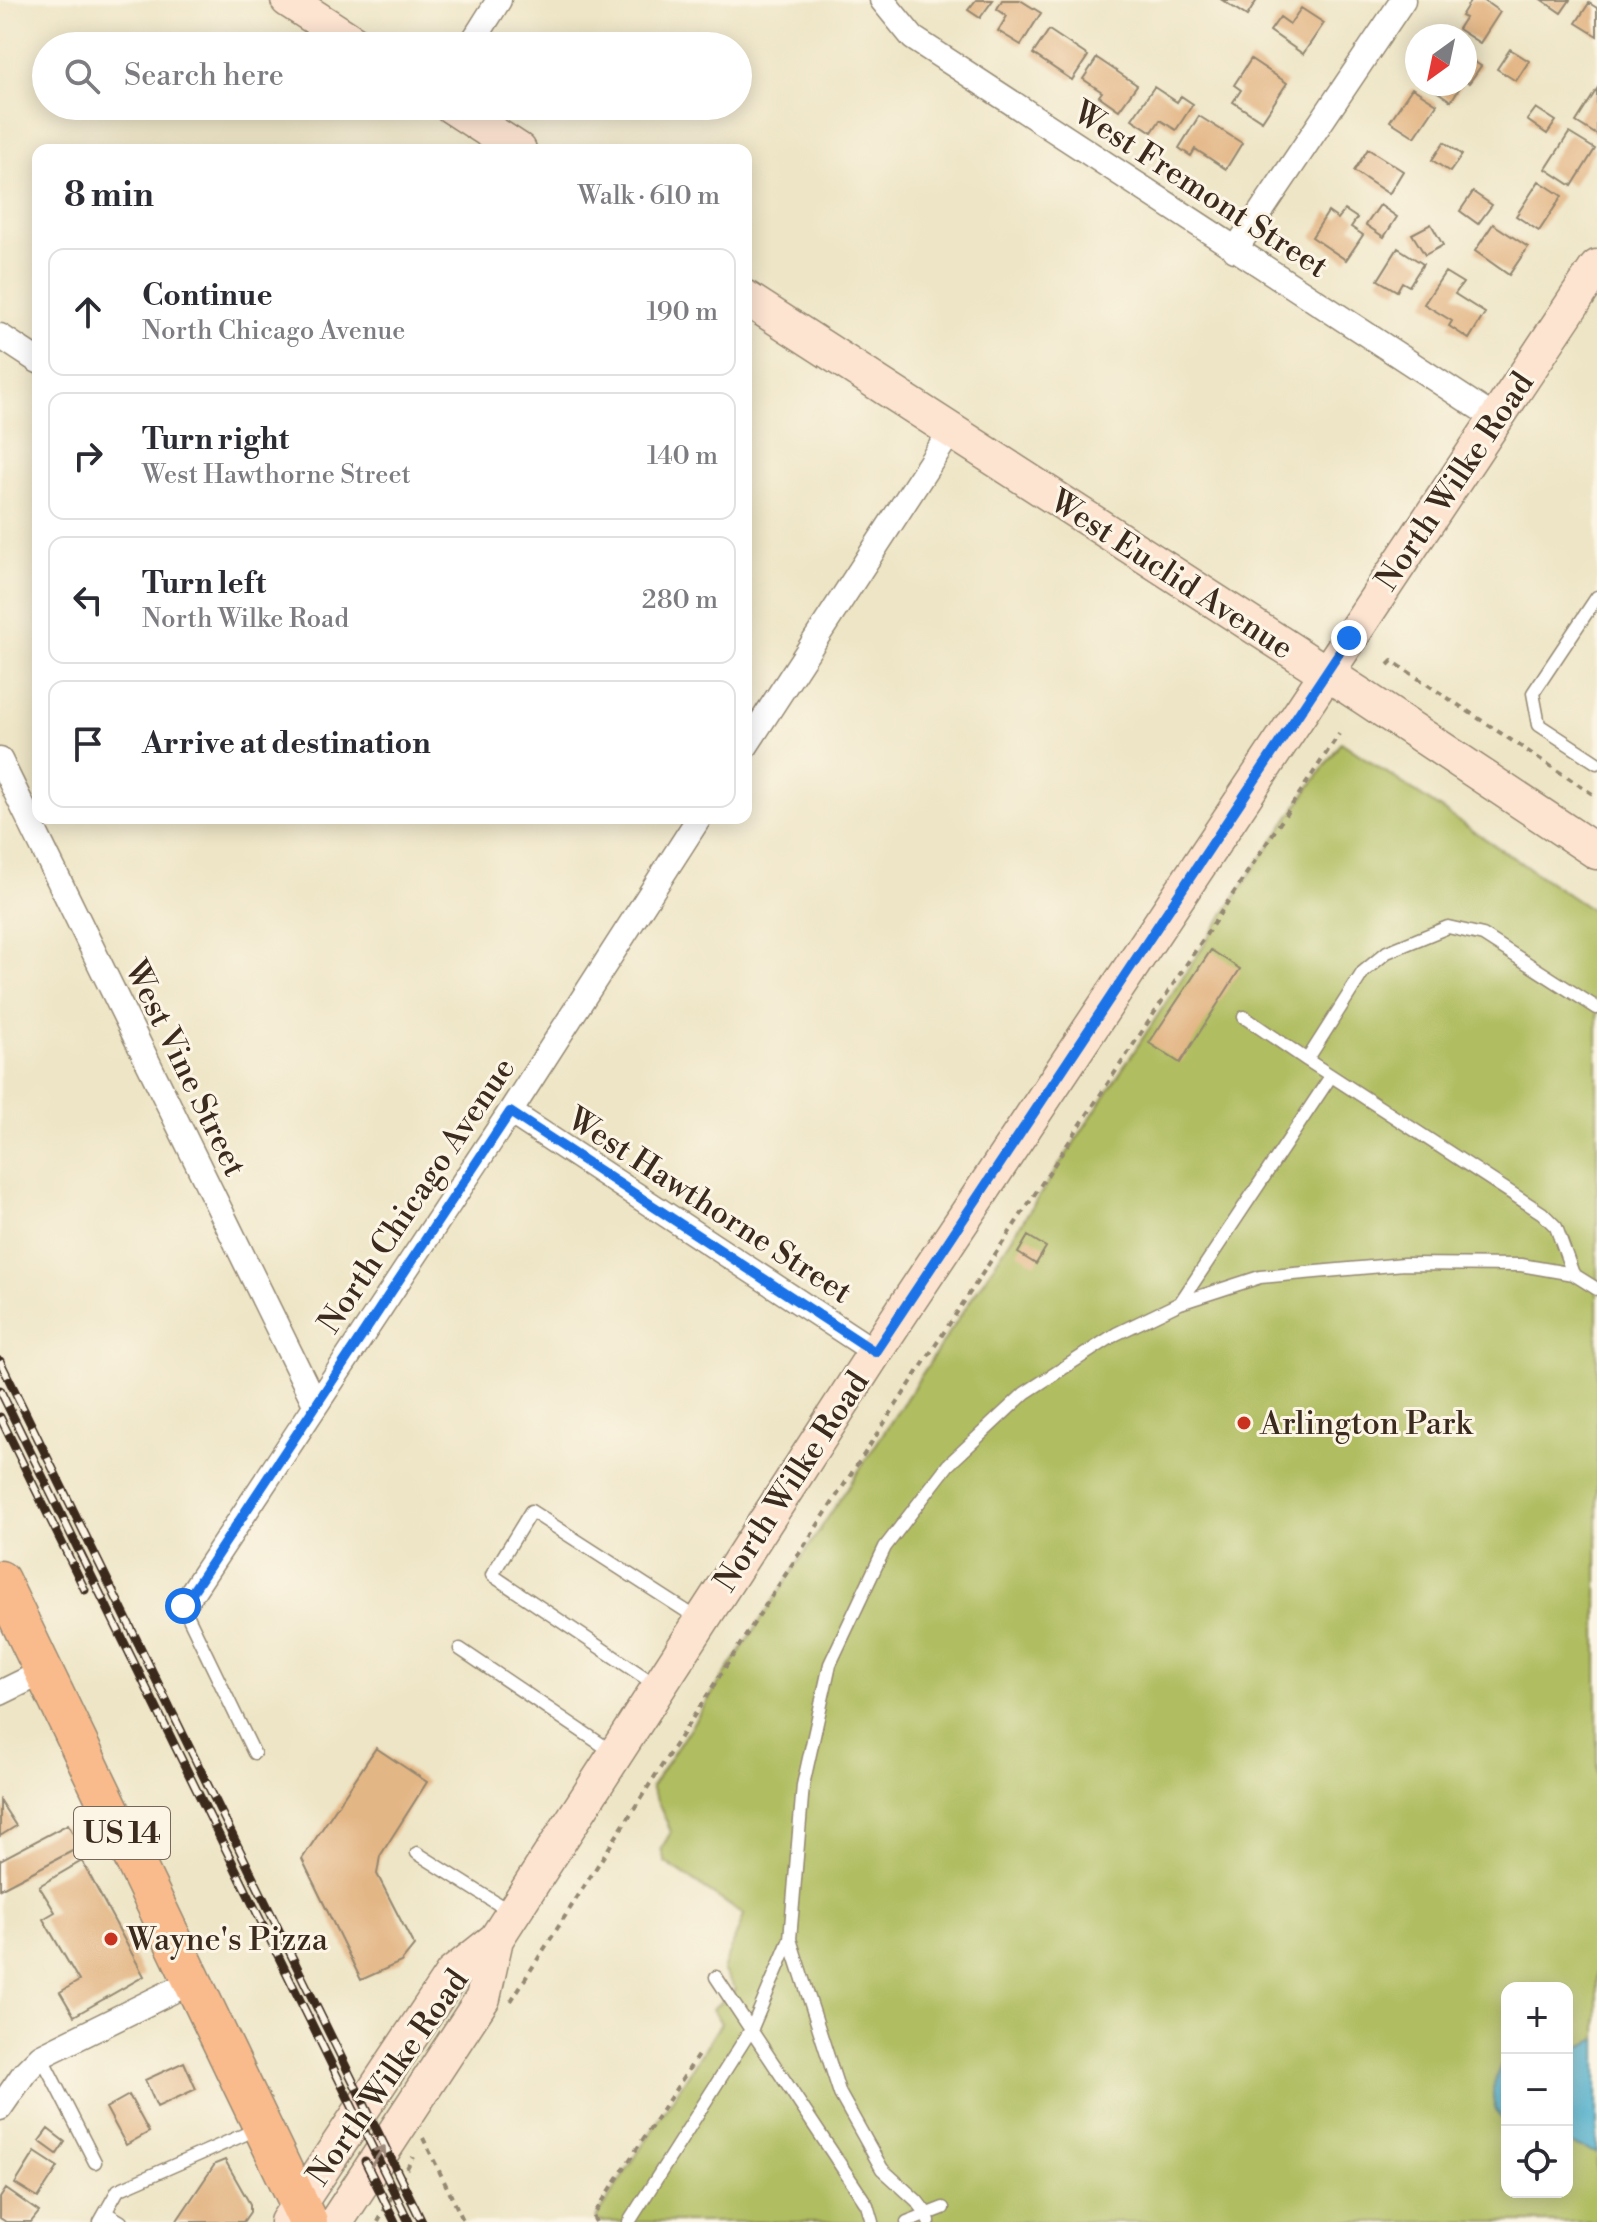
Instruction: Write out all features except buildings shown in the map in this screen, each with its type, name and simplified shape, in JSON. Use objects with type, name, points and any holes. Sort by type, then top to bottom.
[{"type":"main road","points":[[288,0],[337,32]]},
{"type":"main road","points":[[473,120],[510,144]]},
{"type":"main road","name":"North Wilke Road","points":[[298,2216],[452,1974],[504,1926],[875,1352],[1597,267]]},
{"type":"main road","name":"West Euclid Avenue","points":[[752,302],[1597,852]]},
{"type":"main road","name":"US 14","points":[[0,1580],[264,2127],[298,2216]]},
{"type":"main road","name":"North Wilke Road","points":[[336,2222],[483,1998],[504,1926]]},
{"type":"street","points":[[479,32],[499,0]]},
{"type":"street","name":"West Fremont Street","points":[[882,0],[913,38],[1496,419]]},
{"type":"street","points":[[1235,250],[1403,0]]},
{"type":"street","points":[[0,336],[32,357]]},
{"type":"street","points":[[752,737],[951,431]]},
{"type":"street","name":"West Vine Street","points":[[0,760],[315,1404]]},
{"type":"street","name":"North Chicago Avenue","points":[[183,1606],[510,1112],[695,824]]},
{"type":"street","name":"West Hawthorne Street","points":[[510,1112],[875,1352]]},
{"type":"street","points":[[0,1693],[45,1671]]},
{"type":"street","points":[[0,2108],[25,2072],[41,2056],[193,1981]]},
{"type":"lane","points":[[1597,597],[1533,693],[1539,725],[1597,763]]},
{"type":"lane","points":[[1307,1060],[1363,972],[1387,952],[1448,927],[1483,935],[1597,1008]]},
{"type":"lane","points":[[1244,1017],[1542,1213],[1556,1227],[1573,1274]]},
{"type":"lane","points":[[1180,1303],[1331,1076]]},
{"type":"lane","points":[[629,2222],[752,2028],[790,1939],[803,1785],[830,1664],[885,1547],[948,1465],[1025,1393],[1116,1334],[1180,1303],[1260,1277],[1404,1264],[1521,1265],[1573,1274],[1597,1289]]},
{"type":"lane","points":[[657,1686],[492,1575],[531,1511],[700,1620]]},
{"type":"lane","points":[[183,1606],[254,1753]]},
{"type":"lane","points":[[460,1649],[614,1753]]},
{"type":"lane","points":[[417,1853],[504,1926]]},
{"type":"lane","points":[[790,1939],[840,2094],[882,2169],[917,2201],[928,2218]]},
{"type":"lane","points":[[716,1977],[867,2205],[872,2222]]},
{"type":"lane","points":[[41,2056],[95,2162]]},
{"type":"lane","points":[[121,2222],[103,2217],[118,2190],[264,2127]]},
{"type":"lane","points":[[907,2222],[928,2218],[943,2208]]},
{"type":"path","points":[[1388,665],[1392,661],[1597,797]]},
{"type":"path","points":[[595,1869],[881,1425],[1339,734]]},
{"type":"path","points":[[596,2222],[593,2216],[700,2052]]},
{"type":"path","points":[[378,2222],[423,2138],[464,2222]]},
{"type":"green space","name":"Arlington Park","points":[[1341,742],[1597,914],[1597,2222],[598,2222],[596,2218],[721,2023],[712,2009],[736,1990],[723,1970],[744,1915],[665,1862],[661,1849],[671,1832],[651,1787],[1261,858]]},
{"type":"water","points":[[1597,2039],[1597,2153],[1573,2145],[1573,2046],[1583,2046]]},
{"type":"water","points":[[1501,2066],[1501,2118],[1493,2099]]},
{"type":"railway","points":[[0,1361],[422,2222]]},
{"type":"railway","points":[[0,1390],[409,2222]]},
{"type":"railway","points":[[0,1417],[85,1590]]},
{"type":"railway","points":[[365,2161],[395,2222]]},
{"type":"place","name":"Arlington Park","points":[[1244,1423]]},
{"type":"place","name":"Wayne's Pizza","points":[[111,1939]]},
{"type":"route","points":[[183,1606],[510,1112],[875,1352],[1349,638]]}]
